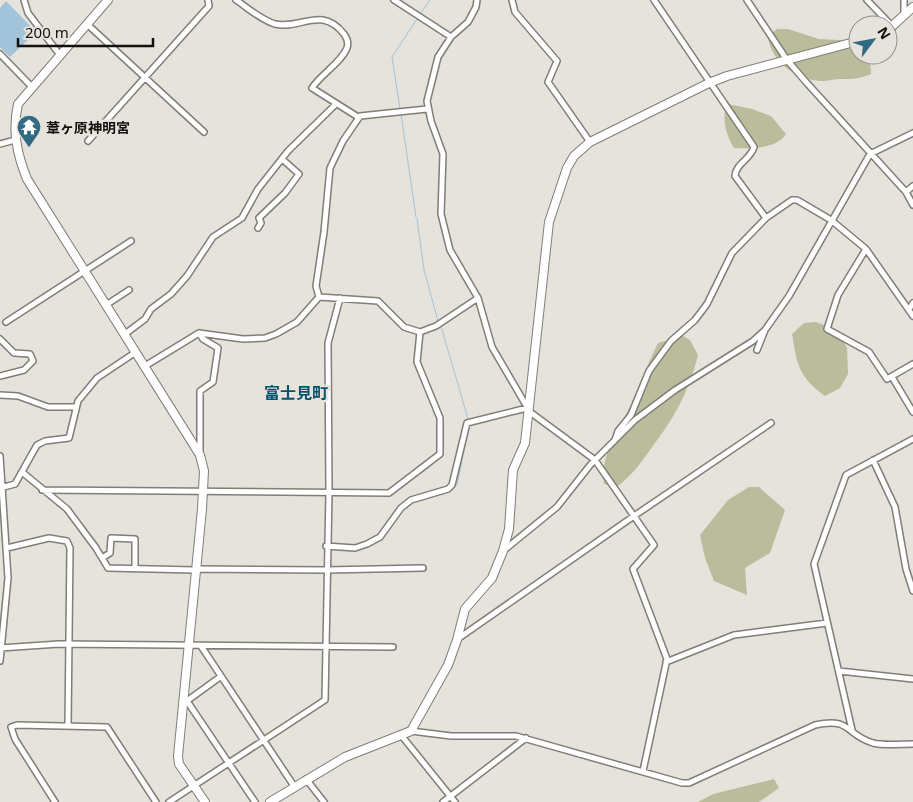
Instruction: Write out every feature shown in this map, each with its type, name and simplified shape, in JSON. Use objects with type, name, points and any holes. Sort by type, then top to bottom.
[{"type":"main road","points":[[108,0],[18,104],[15,118],[15,140],[27,179],[200,455],[204,471],[203,491],[185,702],[178,756],[180,764],[205,802]]},
{"type":"main road","points":[[898,22],[913,7]]},
{"type":"main road","points":[[270,802],[294,786],[346,757],[411,731],[448,665],[465,609],[492,578],[503,552],[509,529],[513,470],[525,443],[549,222],[574,156],[590,142],[709,83],[848,44]]},
{"type":"street","points":[[24,0],[28,14],[60,55]]},
{"type":"street","points":[[88,141],[144,76],[209,6],[208,0]]},
{"type":"street","points":[[236,0],[269,22],[278,24],[317,19],[329,21],[341,31],[347,38],[348,46],[342,56],[312,88],[358,117],[427,109]]},
{"type":"street","points":[[394,0],[451,37]]},
{"type":"street","points":[[477,0],[476,7],[468,22],[451,37],[438,57],[427,101],[427,109],[443,154],[441,197],[446,234],[454,260],[478,298],[492,348],[528,410],[595,460],[654,545],[633,570],[666,655],[642,771]]},
{"type":"street","points":[[512,0],[515,12],[557,61],[548,82],[590,142]]},
{"type":"street","points":[[654,0],[709,83],[754,146],[751,154],[736,169],[735,176],[766,218]]},
{"type":"street","points":[[747,0],[787,60],[906,192],[913,205]]},
{"type":"street","points":[[866,0],[879,15]]},
{"type":"street","points":[[904,0],[904,16]]},
{"type":"street","points":[[87,24],[204,132]]},
{"type":"street","points":[[0,54],[32,88]]},
{"type":"street","points":[[125,334],[145,319],[151,309],[171,294],[187,276],[213,237],[242,218],[258,189],[282,159],[336,104]]},
{"type":"street","points":[[319,297],[316,286],[324,232],[328,175],[343,141],[358,117]]},
{"type":"street","points":[[503,552],[556,507],[595,460],[635,420],[675,390],[753,341],[765,330],[789,296],[870,154],[913,133]]},
{"type":"street","points":[[0,144],[15,140]]},
{"type":"street","points":[[258,228],[261,223],[259,218],[285,193],[299,174],[282,159]]},
{"type":"street","points":[[906,192],[913,186]]},
{"type":"street","points":[[615,440],[618,431],[631,415],[642,385],[662,352],[694,320],[712,296],[732,254],[766,218],[792,200],[797,200],[831,220],[866,249],[913,316]]},
{"type":"street","points":[[6,322],[131,241]]},
{"type":"street","points":[[866,249],[838,295],[827,329],[869,352],[887,379],[913,364]]},
{"type":"street","points":[[106,305],[129,290]]},
{"type":"street","points":[[319,297],[378,301],[404,327],[420,332],[436,326],[478,298]]},
{"type":"street","points":[[145,366],[199,333],[243,339],[265,338],[297,322],[319,297]]},
{"type":"street","points":[[169,802],[324,701],[327,647],[326,546],[329,492],[328,343],[340,298]]},
{"type":"street","points":[[909,309],[913,303]]},
{"type":"street","points":[[757,350],[765,330]]},
{"type":"street","points":[[42,490],[389,493],[440,454],[440,418],[418,362],[420,332]]},
{"type":"street","points":[[199,333],[204,339],[218,348],[213,382],[200,391],[200,455]]},
{"type":"street","points":[[0,339],[14,352],[30,354],[33,361],[24,370],[0,376]]},
{"type":"street","points":[[1,488],[14,484],[37,444],[69,438],[76,407],[97,378],[136,352]]},
{"type":"street","points":[[892,377],[913,412]]},
{"type":"street","points":[[0,395],[18,396],[48,407],[76,407]]},
{"type":"street","points":[[326,546],[355,548],[380,537],[401,508],[411,500],[448,489],[452,485],[467,423],[528,410]]},
{"type":"street","points":[[457,640],[460,636],[634,516],[771,424]]},
{"type":"street","points":[[853,730],[826,623],[814,564],[846,475],[913,439]]},
{"type":"street","points":[[0,456],[8,578],[0,661]]},
{"type":"street","points":[[873,460],[895,507],[906,569],[913,591]]},
{"type":"street","points":[[22,472],[68,510],[108,568],[326,570],[423,568]]},
{"type":"street","points":[[7,548],[50,538],[67,541],[72,555],[68,726]]},
{"type":"street","points":[[102,558],[110,553],[111,538],[135,538],[135,568]]},
{"type":"street","points":[[666,662],[734,635],[826,623]]},
{"type":"street","points":[[1,648],[39,644],[392,647]]},
{"type":"street","points":[[201,646],[294,786]]},
{"type":"street","points":[[838,670],[913,680]]},
{"type":"street","points":[[220,677],[185,702],[255,802]]},
{"type":"street","points":[[411,731],[451,736],[516,736],[682,783],[690,783],[815,725],[838,722],[873,742],[913,744]]},
{"type":"street","points":[[56,802],[10,729],[17,725],[107,727],[156,802]]},
{"type":"street","points":[[401,735],[455,802]]},
{"type":"street","points":[[443,802],[526,738]]},
{"type":"street","points":[[306,779],[324,802]]},
{"type":"green space","points":[[777,29],[788,29],[819,39],[848,40],[848,65],[871,65],[871,74],[856,78],[822,81],[803,77],[786,68],[779,61],[770,45],[768,36]]},
{"type":"green space","points":[[728,104],[752,109],[771,116],[786,134],[782,139],[770,145],[755,148],[734,148],[727,132],[725,120]]},
{"type":"green space","points":[[816,322],[837,330],[847,348],[848,374],[840,388],[825,396],[804,376],[798,362],[792,334],[804,323]]},
{"type":"green space","points":[[683,336],[690,340],[698,355],[685,394],[659,438],[630,475],[616,487],[604,484],[605,462],[608,452],[658,343]]},
{"type":"green space","points":[[749,487],[759,487],[785,510],[770,553],[745,568],[747,595],[714,581],[705,558],[700,535],[728,500]]},
{"type":"green space","points":[[774,779],[779,788],[759,802],[698,802],[713,794]]},
{"type":"water","points":[[6,1],[36,32],[10,57],[0,47],[0,8]]},
{"type":"waterway","points":[[420,14],[430,0]]},
{"type":"waterway","points":[[400,109],[392,57],[417,19]]},
{"type":"waterway","points":[[401,114],[416,217]]},
{"type":"waterway","points":[[417,219],[424,270],[438,321]]},
{"type":"waterway","points":[[441,326],[468,419]]},
{"type":"waterway","points":[[457,485],[469,425]]},
{"type":"place","name":"葦ヶ原神明宮","points":[[29,148]]},
{"type":"district","name":"富士見町","points":[[296,393]]}]
